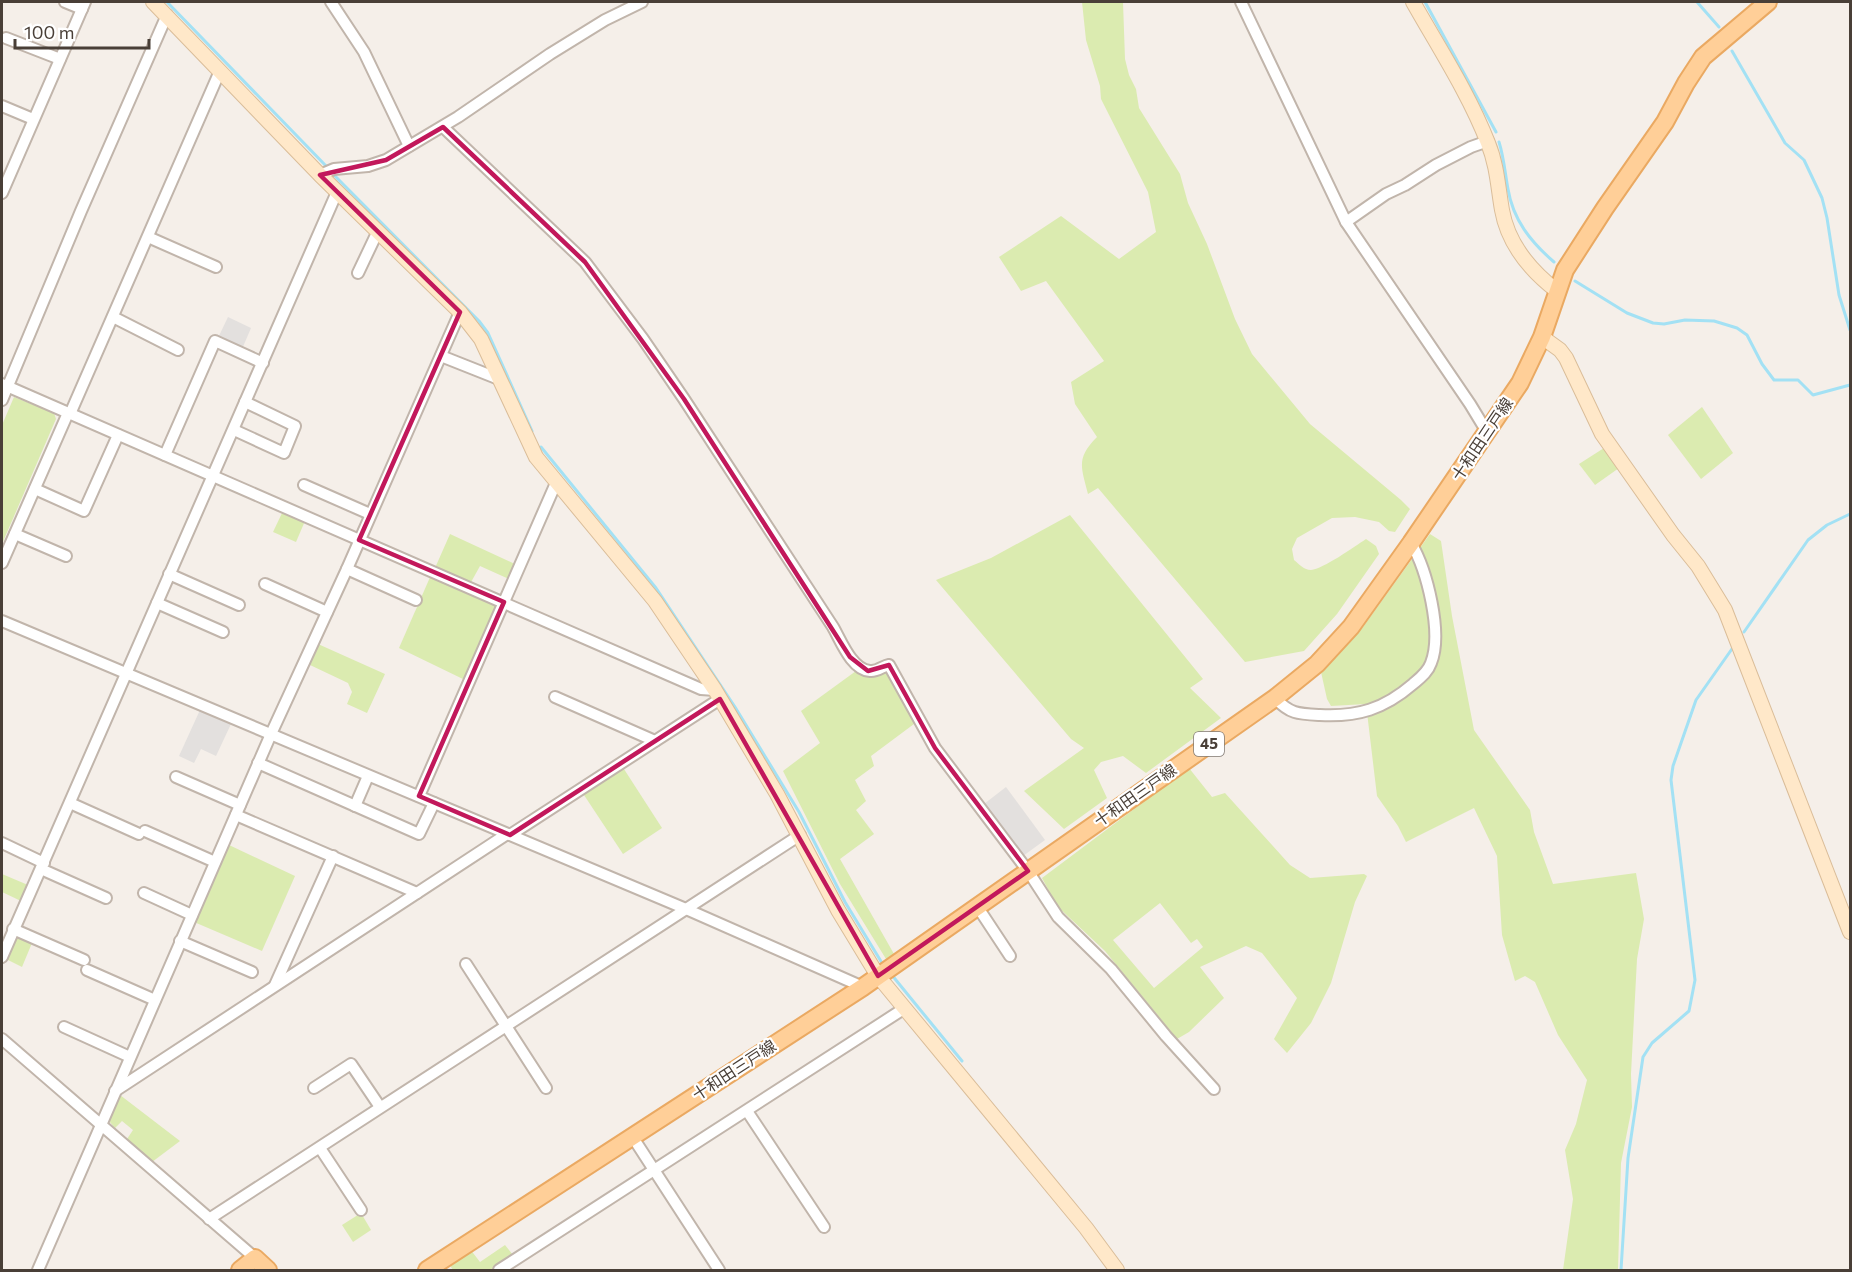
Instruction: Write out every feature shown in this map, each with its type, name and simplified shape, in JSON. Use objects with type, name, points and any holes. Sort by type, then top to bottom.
[{"type":"main road","name":"十和田三戸線","points":[[427,1270],[863,987],[1275,698],[1317,664],[1351,627],[1520,383],[1542,337],[1565,270],[1665,122],[1695,68],[1704,57],[1768,2]]},
{"type":"main road","points":[[240,1270],[255,1258],[268,1270]]},
{"type":"street","points":[[2,193],[6,169],[33,119],[83,5],[65,2]]},
{"type":"street","points":[[331,2],[364,52],[409,146]]},
{"type":"street","points":[[327,172],[368,166],[386,160],[442,127],[605,20],[642,2]]},
{"type":"street","points":[[1241,2],[1346,222],[1487,432]]},
{"type":"street","points":[[1413,2],[1488,141],[1508,231],[1529,265],[1557,291]]},
{"type":"street","points":[[2,400],[4,385],[162,6],[220,70],[327,172],[337,192],[459,312],[481,339],[529,445],[556,483],[649,593],[717,694],[762,766],[838,910],[878,976],[1086,1228],[1117,1270]]},
{"type":"street","points":[[6,38],[60,59]]},
{"type":"street","points":[[2,563],[113,317],[220,70]]},
{"type":"street","points":[[2,106],[33,119]]},
{"type":"street","points":[[442,127],[585,262],[643,339],[684,399],[833,627],[850,657],[858,666],[868,671],[876,671],[889,665],[935,748],[1028,871],[1058,917],[1111,969],[1166,1036],[1214,1089]]},
{"type":"street","points":[[1346,222],[1386,194],[1436,165],[1488,141]]},
{"type":"street","points":[[3,950],[43,866],[337,192]]},
{"type":"street","points":[[358,273],[377,232]]},
{"type":"street","points":[[148,237],[216,267]]},
{"type":"street","points":[[38,1270],[258,763],[347,569],[459,312]]},
{"type":"street","points":[[113,317],[178,350]]},
{"type":"street","points":[[1542,337],[1560,350],[1566,358],[1602,434],[1673,535],[1698,566],[1725,610],[1851,932]]},
{"type":"street","points":[[165,455],[215,341],[263,363]]},
{"type":"street","points":[[441,356],[500,379]]},
{"type":"street","points":[[4,385],[717,694]]},
{"type":"street","points":[[234,430],[284,453],[295,426],[245,402]]},
{"type":"street","points":[[35,489],[84,511],[118,435]]},
{"type":"street","points":[[418,796],[556,483]]},
{"type":"street","points":[[304,485],[370,514]]},
{"type":"street","points":[[15,534],[66,556]]},
{"type":"street","points":[[1275,698],[1284,708],[1299,714],[1350,715],[1365,712],[1400,695],[1425,674],[1431,664],[1433,654],[1435,628],[1433,604],[1419,555],[1411,543]]},
{"type":"street","points":[[347,569],[416,600]]},
{"type":"street","points":[[169,574],[239,605]]},
{"type":"street","points":[[265,584],[327,612]]},
{"type":"street","points":[[157,603],[223,632]]},
{"type":"street","points":[[2,621],[686,909],[863,987]]},
{"type":"street","points":[[115,1092],[417,893],[655,741],[717,694]]},
{"type":"street","points":[[555,697],[655,741]]},
{"type":"street","points":[[258,763],[419,834],[434,803]]},
{"type":"street","points":[[355,806],[368,776]]},
{"type":"street","points":[[176,777],[333,856],[417,893]]},
{"type":"street","points":[[70,803],[215,862]]},
{"type":"street","points":[[209,1219],[800,835]]},
{"type":"street","points":[[2,843],[106,898]]},
{"type":"street","points":[[275,986],[333,856]]},
{"type":"street","points":[[144,893],[192,915]]},
{"type":"street","points":[[977,906],[1010,956]]},
{"type":"street","points":[[14,930],[155,999]]},
{"type":"street","points":[[180,941],[252,972]]},
{"type":"street","points":[[466,964],[546,1088]]},
{"type":"street","points":[[499,1270],[905,1008]]},
{"type":"street","points":[[64,1027],[130,1057]]},
{"type":"street","points":[[2,1039],[255,1258]]},
{"type":"street","points":[[314,1088],[351,1064],[380,1107]]},
{"type":"street","points":[[747,1111],[824,1227]]},
{"type":"street","points":[[632,1136],[719,1270]]},
{"type":"street","points":[[320,1148],[361,1210]]},
{"type":"highlighted area","points":[[443,127],[585,262],[684,399],[850,657],[868,671],[889,665],[935,748],[1028,871],[878,976],[720,699],[510,835],[419,796],[504,602],[359,540],[460,312],[320,175],[386,160]]},
{"type":"green space","points":[[1082,2],[1123,2],[1125,59],[1136,89],[1139,108],[1180,174],[1188,203],[1207,244],[1235,319],[1252,354],[1310,424],[1410,509],[1395,532],[1389,531],[1379,522],[1355,517],[1332,518],[1297,538],[1292,549],[1294,560],[1308,570],[1331,562],[1366,539],[1376,546],[1379,554],[1337,614],[1304,651],[1245,662],[1098,488],[1088,494],[1082,463],[1090,444],[1097,437],[1075,404],[1071,382],[1104,361],[1046,281],[1021,291],[999,257],[1061,216],[1119,259],[1156,232],[1148,192],[1101,99],[1100,86],[1086,40]]},
{"type":"green space","points":[[14,397],[54,413],[56,419],[2,544],[2,425]]},
{"type":"green space","points":[[1702,407],[1733,453],[1701,479],[1668,435]]},
{"type":"green space","points":[[1604,448],[1619,468],[1595,485],[1579,464]]},
{"type":"green space","points":[[283,511],[305,521],[296,542],[273,532]]},
{"type":"green space","points":[[1070,515],[1203,679],[1190,688],[1221,718],[1146,773],[1123,756],[1101,762],[1094,770],[1107,798],[1064,829],[1024,791],[1084,748],[1071,739],[936,580],[991,558]]},
{"type":"green space","points":[[450,534],[517,565],[511,580],[480,566],[470,584],[435,568]]},
{"type":"green space","points":[[1430,534],[1441,541],[1452,616],[1474,730],[1530,810],[1534,832],[1553,884],[1636,873],[1644,919],[1637,959],[1631,1074],[1632,1107],[1621,1163],[1618,1270],[1563,1270],[1573,1199],[1565,1150],[1576,1124],[1587,1080],[1558,1035],[1535,982],[1525,976],[1515,981],[1502,935],[1497,856],[1474,808],[1406,842],[1377,796],[1366,704],[1331,706],[1327,699],[1321,672],[1363,627]]},
{"type":"green space","points":[[431,575],[498,604],[465,680],[399,648]]},
{"type":"green space","points":[[318,644],[385,674],[367,713],[347,704],[352,692],[348,683],[310,665]]},
{"type":"green space","points":[[886,669],[918,721],[871,756],[874,766],[855,780],[866,801],[856,810],[874,834],[840,859],[894,954],[886,959],[840,884],[783,771],[820,743],[801,711],[856,671],[871,677]]},
{"type":"green space","points":[[622,766],[662,828],[623,854],[582,792]]},
{"type":"green space","points":[[1189,768],[1212,797],[1225,793],[1290,865],[1310,878],[1364,874],[1367,876],[1355,902],[1331,983],[1311,1023],[1287,1053],[1274,1039],[1297,998],[1262,953],[1246,946],[1200,967],[1224,998],[1189,1032],[1177,1039],[1105,951],[1057,906],[1042,878]],"holes":[[[1160,903],[1191,943],[1197,939],[1203,947],[1154,988],[1113,940]]]},
{"type":"green space","points":[[229,845],[295,876],[262,951],[194,922]]},
{"type":"green space","points":[[2,874],[28,885],[21,901],[2,892]]},
{"type":"green space","points":[[19,937],[32,943],[22,967],[6,959],[15,938]]},
{"type":"green space","points":[[120,1095],[180,1141],[152,1162],[127,1139],[133,1130],[122,1121],[115,1128],[109,1121]]},
{"type":"green space","points":[[361,1213],[371,1230],[353,1242],[342,1225]]},
{"type":"green space","points":[[505,1245],[513,1255],[490,1270],[453,1270],[449,1264],[470,1249],[480,1262]]},
{"type":"shaded area","points":[[228,317],[251,328],[242,349],[218,338]]},
{"type":"shaded area","points":[[200,710],[231,724],[216,756],[201,749],[194,763],[179,756]]},
{"type":"shaded area","points":[[1006,787],[1045,840],[1023,856],[984,804]]},
{"type":"waterway","points":[[167,2],[328,168]]},
{"type":"waterway","points":[[1425,2],[1496,132]]},
{"type":"waterway","points":[[1697,2],[1719,27]]},
{"type":"waterway","points":[[1732,51],[1785,143],[1804,160],[1822,198],[1839,295],[1850,330]]},
{"type":"waterway","points":[[1499,142],[1514,211],[1524,230],[1554,262]]},
{"type":"waterway","points":[[332,173],[479,321],[488,333],[532,431]]},
{"type":"waterway","points":[[1575,281],[1627,313],[1653,323],[1664,324],[1685,320],[1714,321],[1737,328],[1747,335],[1762,364],[1774,380],[1798,380],[1813,395],[1850,385]]},
{"type":"waterway","points":[[541,447],[656,588],[735,707],[799,812],[845,902],[882,963]]},
{"type":"waterway","points":[[1744,632],[1808,540],[1827,525],[1850,514]]},
{"type":"waterway","points":[[1621,1270],[1628,1158],[1643,1057],[1652,1043],[1689,1011],[1695,980],[1671,780],[1673,766],[1696,700],[1734,646]]},
{"type":"waterway","points":[[891,974],[962,1061]]}]
